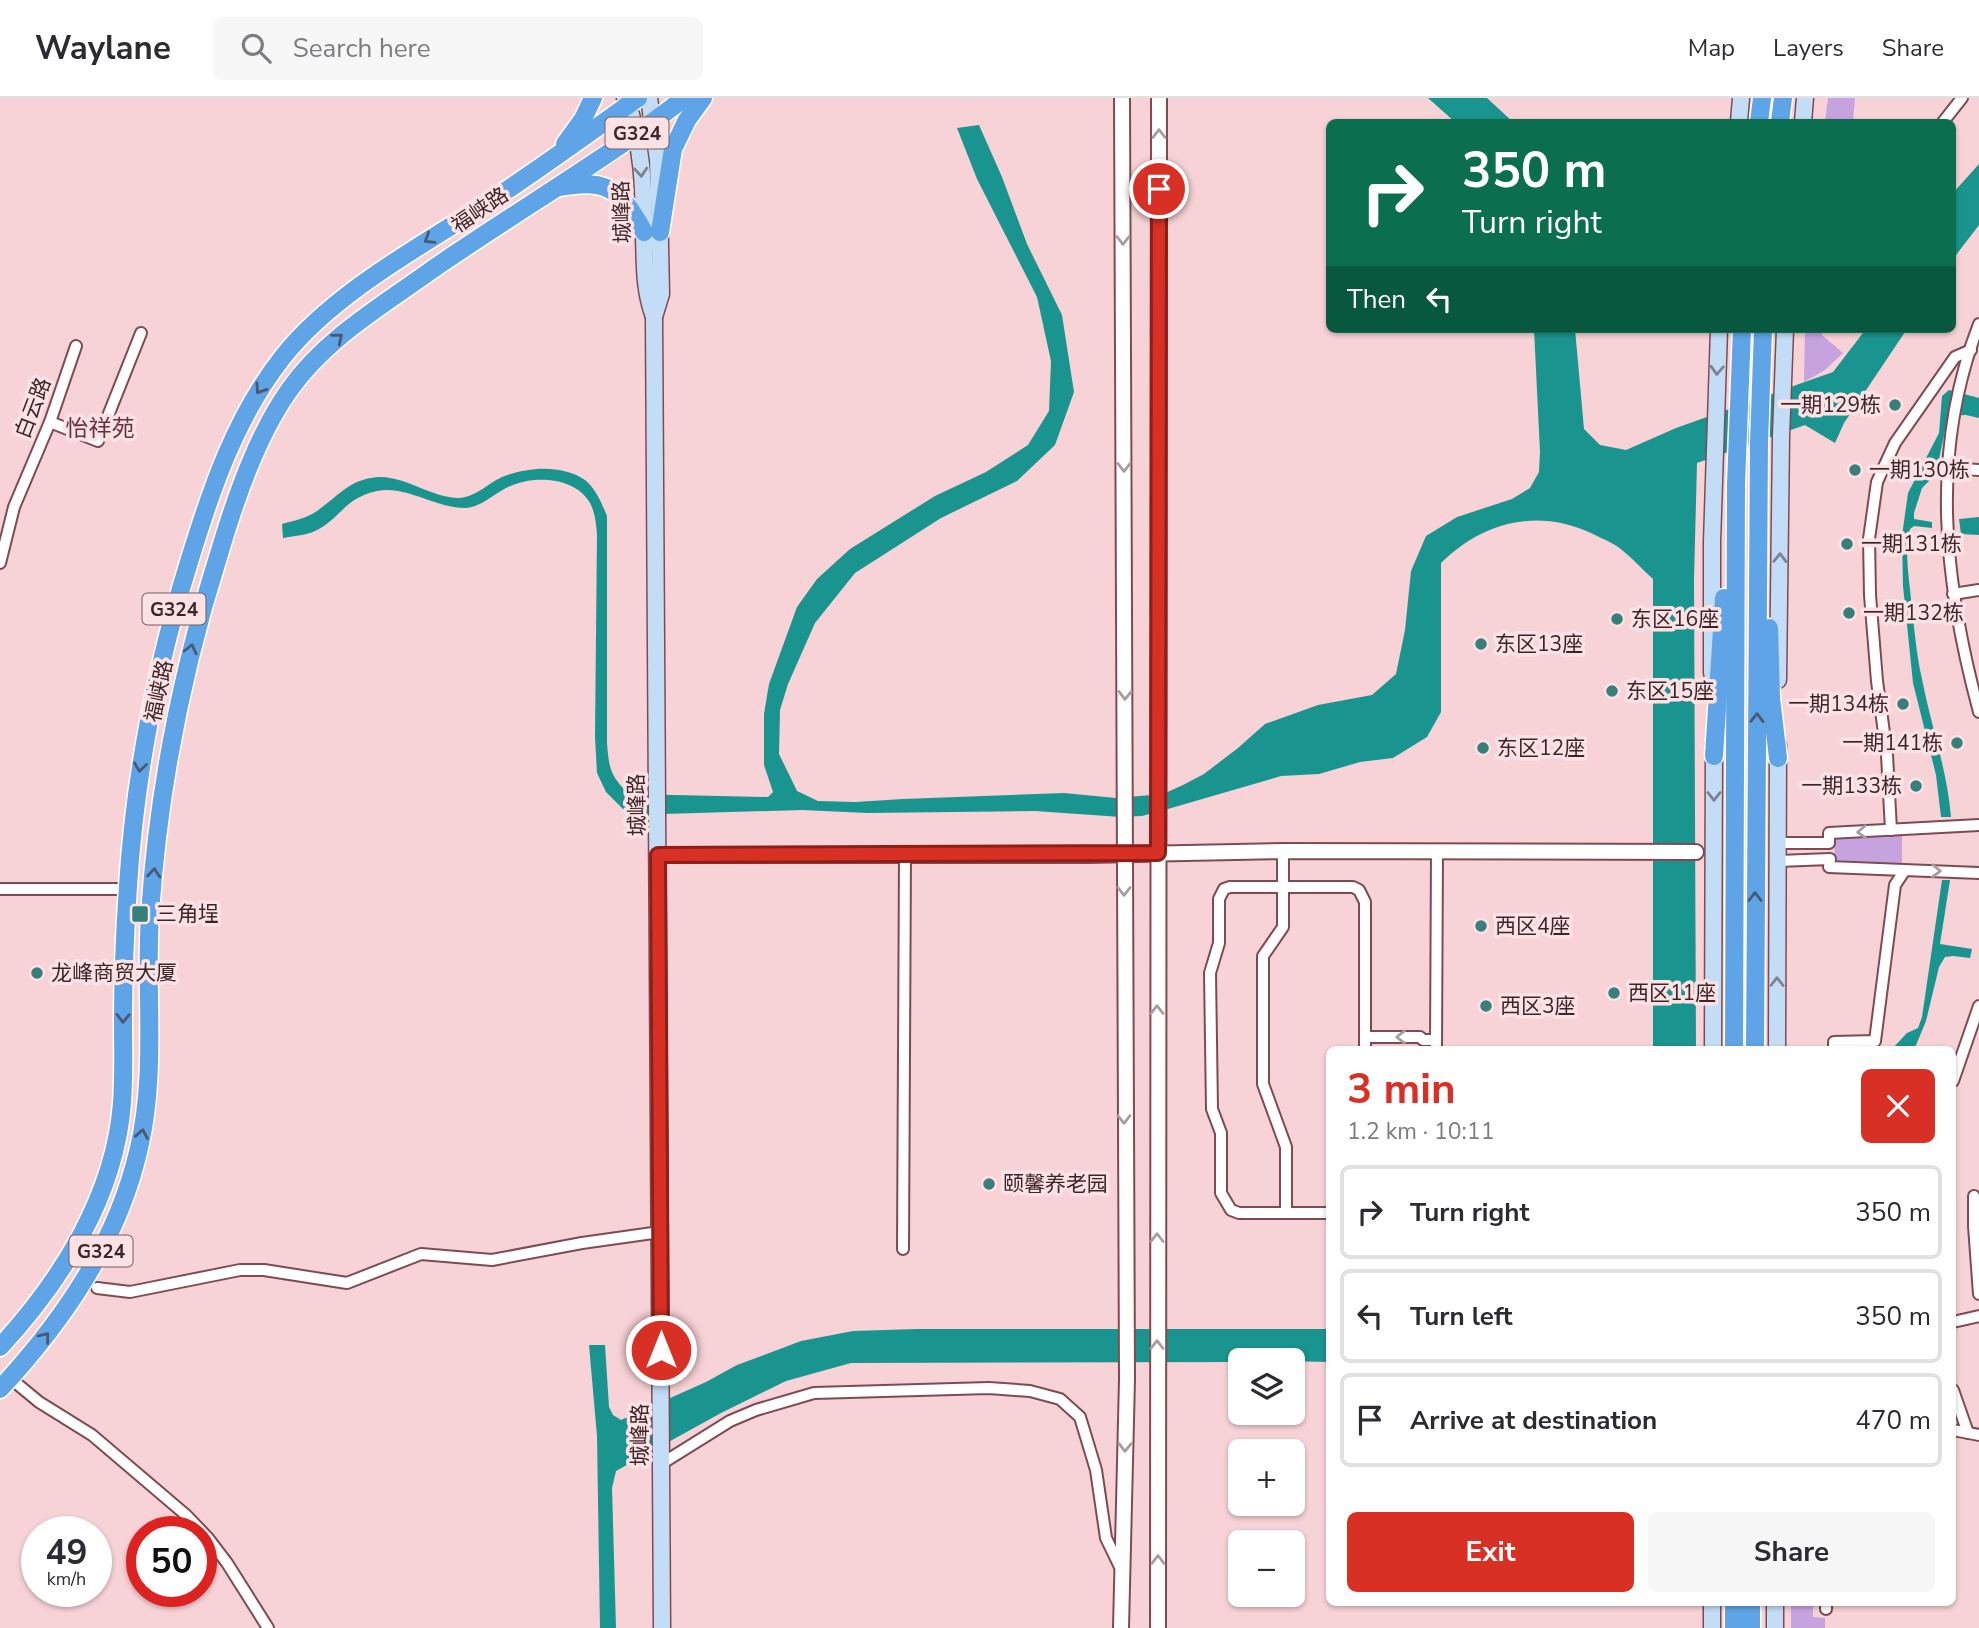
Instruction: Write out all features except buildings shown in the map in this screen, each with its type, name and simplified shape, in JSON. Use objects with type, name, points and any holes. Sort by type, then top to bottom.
[{"type":"highway","points":[[548,163],[583,120],[593,98]]},
{"type":"highway","name":"福峡路","points":[[5,1384],[64,1312],[95,1261],[125,1195],[139,1149],[146,1107],[150,917],[160,807],[177,709],[197,625],[242,484],[289,389],[323,351],[360,321],[685,98]]},
{"type":"highway","points":[[652,232],[673,149],[687,120],[703,98]]},
{"type":"highway","points":[[1759,119],[1762,98]]},
{"type":"highway","points":[[1780,119],[1783,98]]},
{"type":"highway","name":"福峡路","points":[[0,1347],[29,1315],[77,1244],[103,1186],[115,1144],[122,1104],[127,889],[143,749],[156,680],[173,614],[211,491],[240,424],[259,389],[292,345],[332,309],[402,257],[548,163],[630,100]]},
{"type":"highway","points":[[521,181],[535,201]]},
{"type":"highway","points":[[553,189],[591,184],[606,187],[617,192],[652,232]]},
{"type":"highway","points":[[1734,1046],[1737,466],[1742,333]]},
{"type":"highway","points":[[1755,1046],[1759,443],[1763,333]]},
{"type":"highway","points":[[1759,443],[1771,698],[1777,758]]},
{"type":"highway","points":[[1714,756],[1726,548],[1737,491]]},
{"type":"highway","points":[[1734,1606],[1734,1628]]},
{"type":"highway","points":[[1751,1606],[1751,1628]]},
{"type":"main road","name":"城峰路","points":[[649,98],[652,121],[652,232],[645,294],[654,317],[662,1628]]},
{"type":"main road","points":[[1739,119],[1741,98]]},
{"type":"main road","points":[[1803,119],[1805,98]]},
{"type":"main road","name":"城峰路","points":[[630,100],[651,198]]},
{"type":"main road","points":[[1713,1046],[1712,644],[1719,333]]},
{"type":"main road","points":[[1777,1046],[1777,758],[1785,333]]},
{"type":"main road","points":[[1712,1606],[1712,1628]]},
{"type":"main road","points":[[1775,1606],[1775,1628]]},
{"type":"street","points":[[1121,1628],[1126,1379],[1122,98]]},
{"type":"street","points":[[1158,1628],[1156,1384],[1159,98]]},
{"type":"street","points":[[1945,119],[1962,98]]},
{"type":"street","points":[[1979,324],[1954,417],[1946,513],[1953,594],[1979,712]]},
{"type":"street","points":[[50,422],[98,441],[141,332]]},
{"type":"street","name":"白云路","points":[[0,563],[14,507],[50,422],[76,346]]},
{"type":"street","points":[[1891,830],[1888,755],[1877,681],[1870,595],[1869,539],[1877,482],[1895,443],[1955,357],[1971,350]]},
{"type":"street","points":[[1948,468],[1979,471]]},
{"type":"street","points":[[1953,594],[1979,590]]},
{"type":"street","points":[[1777,843],[1829,843],[1829,833],[1979,825]]},
{"type":"street","points":[[658,855],[905,856],[1283,851],[1713,852]]},
{"type":"street","points":[[1283,851],[1283,927],[1263,956],[1263,1084],[1286,1147],[1286,1213]]},
{"type":"street","points":[[1365,1037],[1420,1037],[1436,1046],[1437,851]]},
{"type":"street","points":[[903,1249],[905,856]]},
{"type":"street","points":[[1777,861],[1830,859],[1829,867],[1979,873]]},
{"type":"street","points":[[1834,1046],[1834,1042],[1875,1041],[1895,885],[1905,870]]},
{"type":"street","points":[[1326,1213],[1239,1213],[1231,1210],[1221,1193],[1221,1133],[1212,1109],[1210,973],[1219,943],[1220,893],[1230,887],[1353,887],[1359,890],[1364,902],[1366,1046]]},
{"type":"street","points":[[0,889],[127,889]]},
{"type":"street","points":[[1956,1074],[1977,1021],[1979,1006]]},
{"type":"street","points":[[1975,1196],[1974,1226],[1979,1294]]},
{"type":"street","points":[[97,1288],[130,1292],[240,1270],[264,1270],[347,1283],[421,1254],[492,1261],[582,1243],[660,1232]]},
{"type":"street","points":[[1956,1321],[1979,1316]]},
{"type":"street","points":[[5,1384],[92,1435],[186,1515],[227,1563],[268,1628]]},
{"type":"street","points":[[662,1459],[730,1421],[814,1393],[989,1388],[1030,1391],[1060,1399],[1080,1417],[1096,1470],[1107,1538],[1122,1571]]},
{"type":"street","points":[[1956,1397],[1968,1427]]},
{"type":"shaded area","points":[[1828,98],[1855,98],[1853,119],[1825,119]]},
{"type":"shaded area","points":[[1805,333],[1821,333],[1843,353],[1825,370],[1804,382]]},
{"type":"shaded area","points":[[1902,836],[1902,865],[1835,863],[1834,838]]},
{"type":"shaded area","points":[[1791,1606],[1813,1606],[1813,1617],[1825,1618],[1825,1628],[1791,1628]]},
{"type":"water","points":[[1428,98],[1487,98],[1510,119],[1452,119]]},
{"type":"water","points":[[979,125],[1027,244],[1062,315],[1074,392],[1055,445],[1017,481],[941,518],[855,573],[815,623],[788,684],[780,710],[779,754],[797,791],[818,801],[855,802],[1064,793],[1116,798],[1163,794],[1204,774],[1265,724],[1318,705],[1372,695],[1396,674],[1405,630],[1411,571],[1426,536],[1457,517],[1512,499],[1530,488],[1539,472],[1534,333],[1575,333],[1584,429],[1600,445],[1626,450],[1676,428],[1833,372],[1863,333],[1904,333],[1844,423],[1835,443],[1805,425],[1697,463],[1694,579],[1696,1046],[1653,1046],[1653,579],[1616,545],[1572,526],[1532,521],[1512,523],[1475,537],[1441,563],[1441,712],[1427,737],[1393,758],[1360,762],[1319,774],[1281,776],[1142,816],[1121,817],[1035,811],[867,813],[802,810],[629,815],[606,792],[597,773],[597,534],[593,510],[583,494],[574,487],[552,480],[529,481],[508,487],[482,503],[465,508],[399,491],[377,491],[358,498],[315,531],[283,538],[282,524],[313,513],[348,487],[371,478],[393,479],[437,494],[459,498],[476,493],[502,477],[522,471],[555,469],[576,475],[592,488],[607,516],[607,743],[614,777],[629,794],[768,797],[773,792],[764,765],[764,714],[769,684],[797,607],[817,579],[850,549],[935,496],[986,472],[1028,445],[1049,411],[1051,361],[1037,297],[977,179],[957,128]]},
{"type":"water","points":[[1979,164],[1979,225],[1956,255],[1956,190]]},
{"type":"water","points":[[1949,390],[1979,398],[1979,418],[1966,415],[1948,416],[1936,474],[1922,488],[1914,513],[1914,519],[1932,522],[1932,528],[1914,526],[1910,529],[1907,555],[1918,659],[1949,799],[1951,817],[1941,817],[1936,775],[1913,683],[1903,586],[1902,536],[1908,493],[1939,433],[1942,396]]},
{"type":"water","points":[[1979,517],[1979,535],[1961,534],[1959,519]]},
{"type":"water","points":[[1942,880],[1950,880],[1940,944],[1972,949],[1970,958],[1945,957],[1939,967],[1926,1021],[1916,1046],[1895,1046],[1907,1033],[1918,1028],[1922,1017]]},
{"type":"water","points":[[917,1329],[1326,1329],[1326,1362],[1305,1361],[1305,1348],[1228,1348],[1228,1362],[851,1363],[786,1381],[721,1413],[616,1471],[612,1488],[616,1628],[600,1628],[597,1436],[589,1345],[605,1345],[609,1407],[613,1415],[621,1420],[737,1365],[801,1341],[853,1331]]},
{"type":"place","name":"一期129栋","points":[[1895,405]]},
{"type":"place","name":"一期130栋","points":[[1855,470]]},
{"type":"place","name":"一期131栋","points":[[1847,544]]},
{"type":"place","name":"一期132栋","points":[[1849,613]]},
{"type":"place","name":"东区16座","points":[[1617,619]]},
{"type":"place","name":"东区13座","points":[[1481,644]]},
{"type":"place","name":"东区15座","points":[[1612,691]]},
{"type":"place","name":"一期134栋","points":[[1903,704]]},
{"type":"place","name":"一期141栋","points":[[1957,743]]},
{"type":"place","name":"东区12座","points":[[1483,748]]},
{"type":"place","name":"一期133栋","points":[[1916,786]]},
{"type":"place","name":"三角埕","points":[[140,914]]},
{"type":"place","name":"西区4座","points":[[1481,926]]},
{"type":"place","name":"龙峰商贸大厦","points":[[37,973]]},
{"type":"place","name":"西区11座","points":[[1614,993]]},
{"type":"place","name":"西区3座","points":[[1486,1006]]},
{"type":"place","name":"颐馨养老园","points":[[989,1184]]},
{"type":"district","name":"怡祥苑","points":[[100,428]]},
{"type":"route","points":[[661,1350],[658,855],[1158,853],[1159,189]]}]
